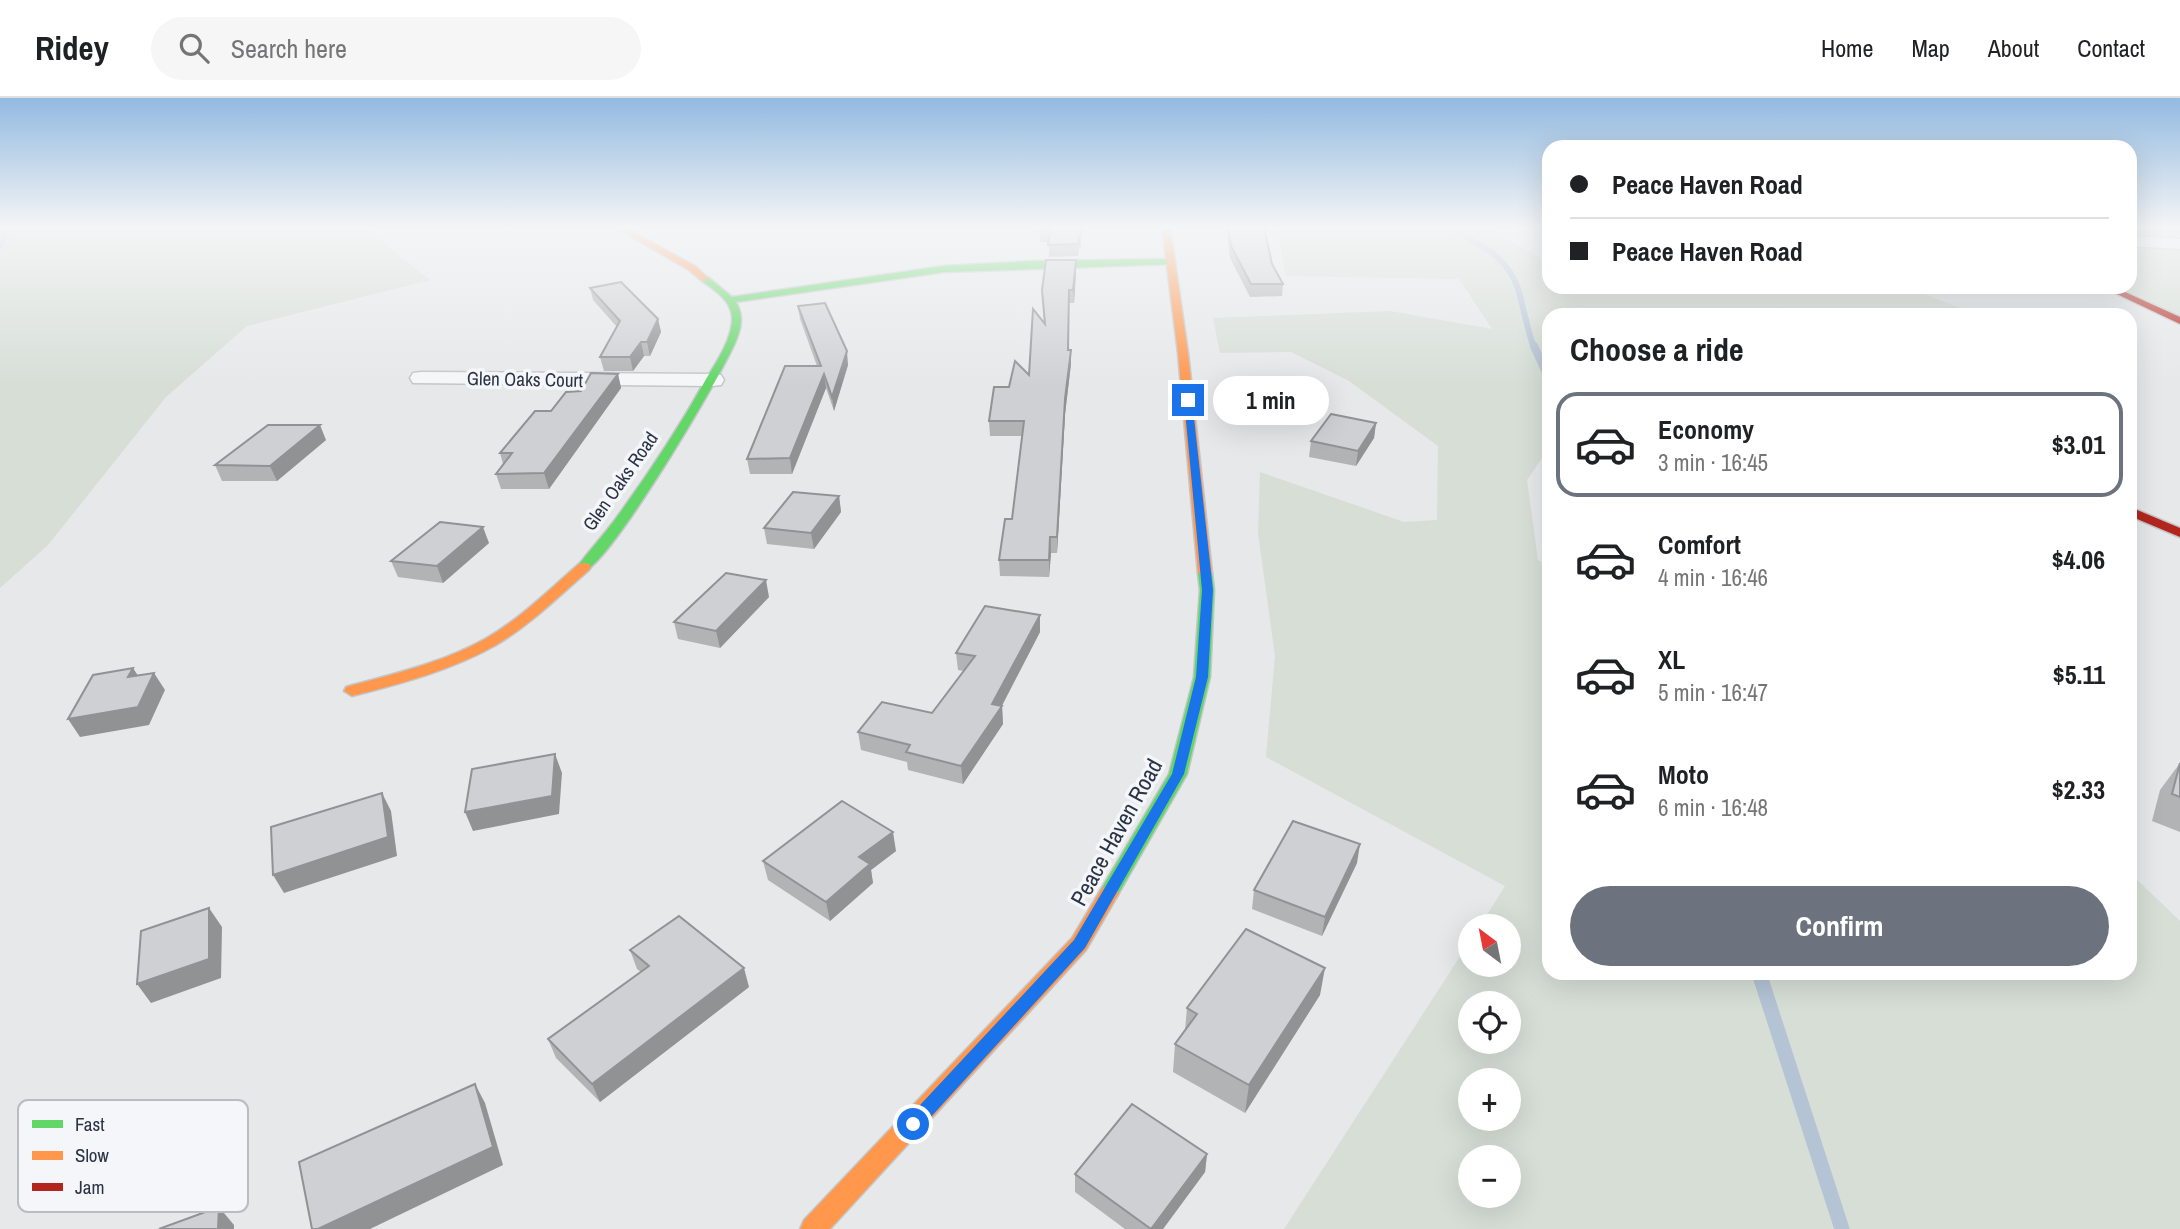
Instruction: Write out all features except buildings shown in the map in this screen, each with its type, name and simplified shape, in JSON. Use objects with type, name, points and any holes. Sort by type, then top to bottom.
[{"type":"street","points":[[707,280],[732,300],[870,280]]},
{"type":"street","name":"Peace Haven Road","points":[[813,1229],[1079,944],[1178,774],[1202,677],[1207,590],[1183,354],[1173,280]]},
{"type":"street","points":[[2122,294],[2180,320]]},
{"type":"street","name":"Glen Oaks Road","points":[[352,691],[430,667],[476,649],[508,631],[587,564],[641,491],[713,380],[736,334],[737,319],[732,300]]},
{"type":"street","name":"Glen Oaks Court","points":[[421,378],[713,380]]},
{"type":"street","points":[[2137,516],[2180,533]]},
{"type":"shaded area","points":[[0,280],[430,280],[247,326],[166,397],[48,545],[0,588]]},
{"type":"shaded area","points":[[1460,280],[1542,280],[1542,294],[1924,294],[1960,308],[1542,308],[1542,458],[1527,480],[1538,560],[1542,562],[1542,980],[2137,980],[2137,880],[2180,921],[2180,1229],[1284,1229],[1458,960],[1458,977],[1521,977],[1521,914],[1488,914],[1505,886],[1266,757],[1275,656],[1258,533],[1260,472],[1404,522],[1437,520],[1438,446],[1349,381],[1291,352],[1220,353],[1213,318],[1390,311],[1492,329]]},
{"type":"shaded area","points":[[2137,280],[2180,280],[2180,317],[2131,294],[2137,294]]},
{"type":"waterway","points":[[1514,280],[1534,348]]},
{"type":"waterway","points":[[1534,346],[1542,364]]},
{"type":"waterway","points":[[1761,980],[1842,1229]]},
{"type":"traffic: fast","points":[[584,567],[646,486],[697,405],[732,338],[737,319],[733,305],[726,295],[706,280]]},
{"type":"traffic: fast","points":[[732,300],[870,280]]},
{"type":"traffic: fast","points":[[1109,893],[1178,774],[1202,677],[1207,590],[1205,573]]},
{"type":"traffic: slow","points":[[1173,280],[1205,573]]},
{"type":"traffic: slow","points":[[352,691],[433,667],[473,651],[509,630],[584,567]]},
{"type":"traffic: slow","points":[[813,1229],[1079,944],[1109,893]]},
{"type":"traffic: jam","points":[[2122,294],[2180,321]]},
{"type":"traffic: jam","points":[[2137,514],[2180,533]]},
{"type":"route","points":[[913,1124],[1079,944],[1178,774],[1202,677],[1207,590],[1188,400]]}]
